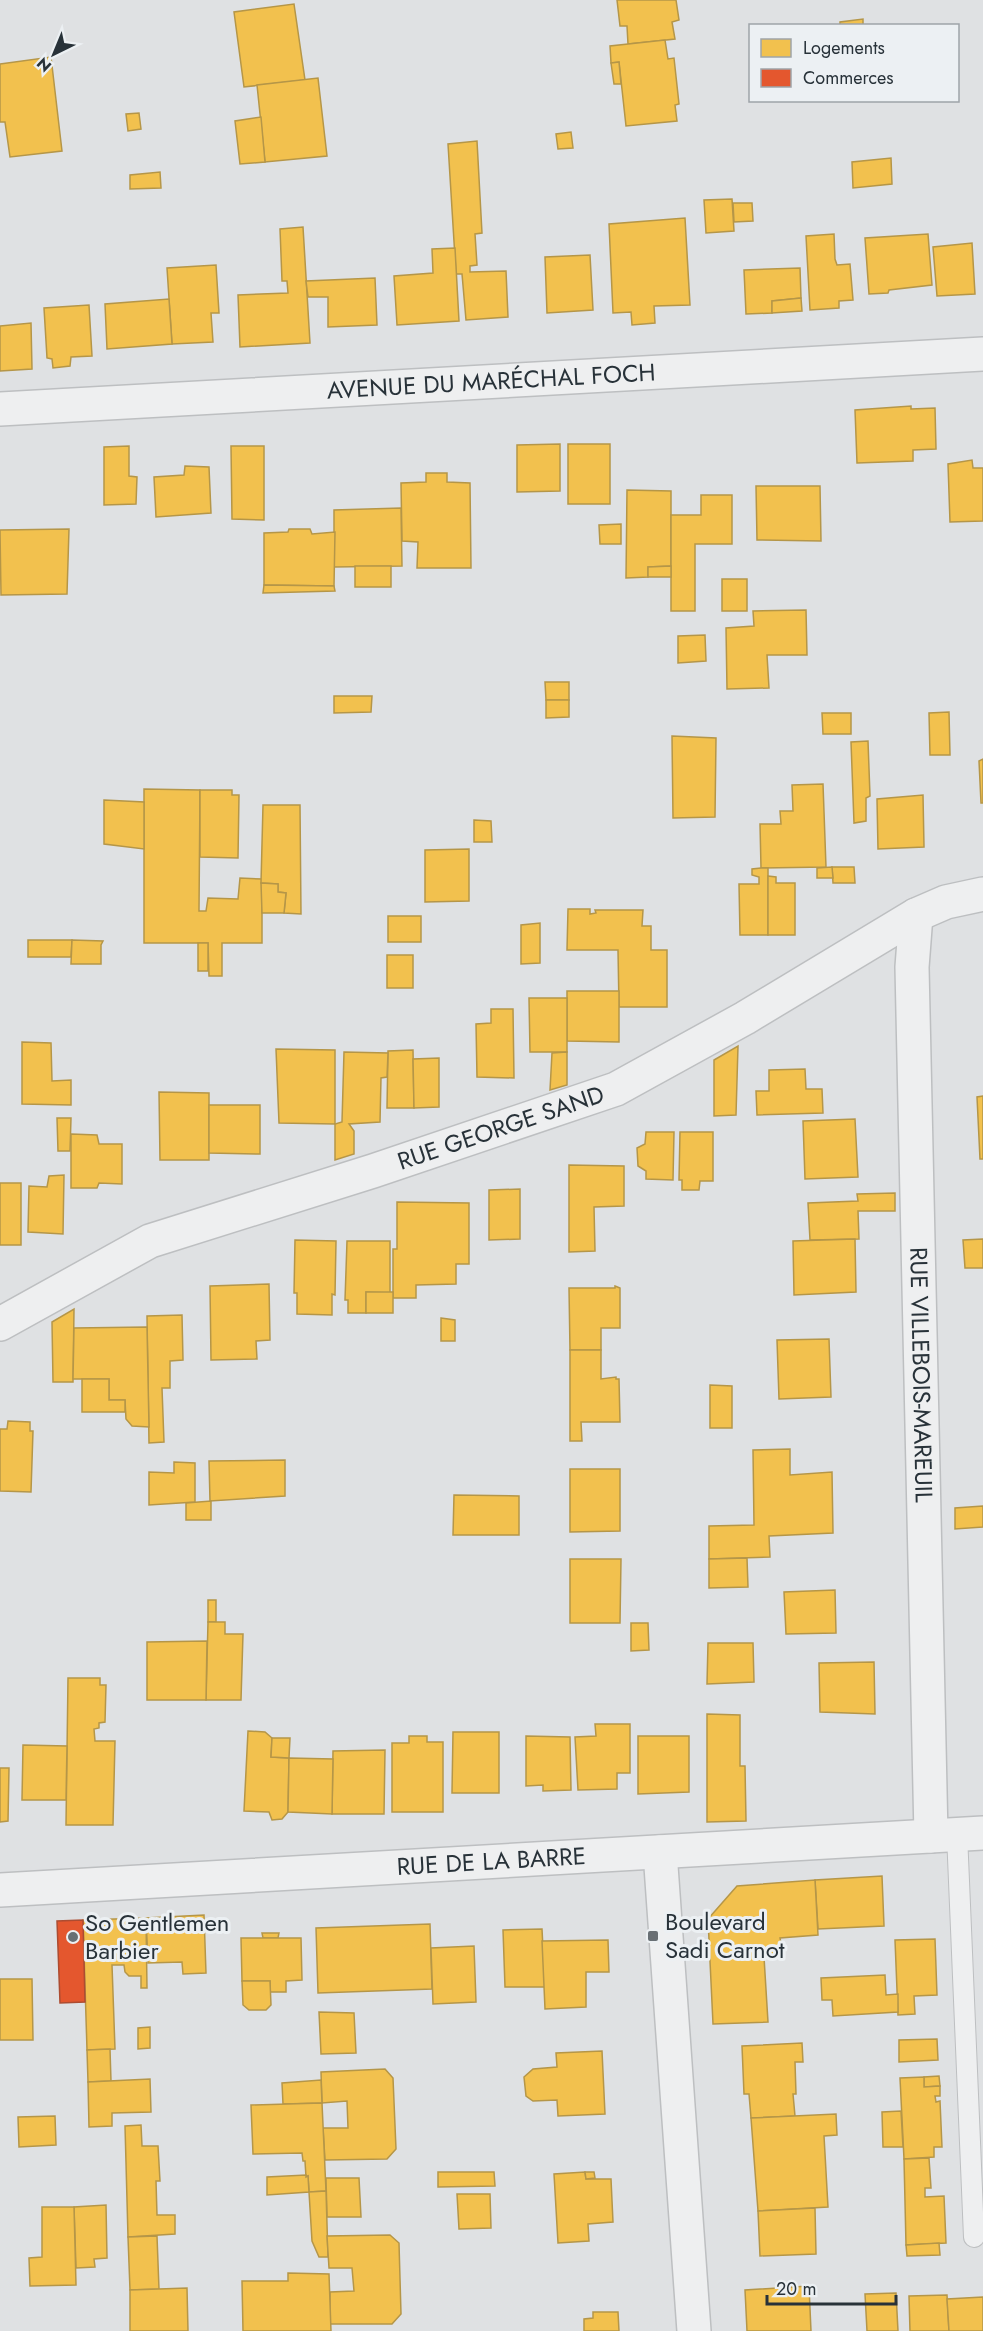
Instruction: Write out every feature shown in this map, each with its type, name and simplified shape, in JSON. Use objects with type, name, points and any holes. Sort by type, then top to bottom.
[{"type":"street","name":"AVENUE DU MARÉCHAL FOCH","points":[[0,409],[983,354]]},
{"type":"street","name":"RUE GEORGE SAND","points":[[0,1324],[150,1241],[373,1171],[616,1089],[745,1018],[916,915],[946,902],[983,894]]},
{"type":"street","name":"RUE VILLEBOIS-MAREUIL","points":[[916,915],[913,979],[957,1834]]},
{"type":"street","name":"RUE DE LA BARRE","points":[[0,1890],[957,1834]]},
{"type":"street","points":[[660,1852],[694,2331]]},
{"type":"lane","points":[[957,1834],[974,2237]]},
{"type":"building: Logements","points":[[617,0],[676,0],[679,20],[672,22],[675,39],[628,44],[627,26],[620,26]]},
{"type":"building: Logements","points":[[294,4],[305,80],[244,87],[234,12]]},
{"type":"building: Logements","points":[[863,19],[863,24],[840,24],[840,22]]},
{"type":"building: Logements","points":[[665,40],[668,59],[674,58],[679,104],[675,105],[677,121],[626,126],[619,62],[611,63],[610,46]]},
{"type":"building: Logements","points":[[51,57],[62,151],[10,157],[5,122],[0,122],[0,64]]},
{"type":"building: Logements","points":[[619,62],[621,84],[614,84],[611,63]]},
{"type":"building: Logements","points":[[318,78],[327,156],[265,162],[257,85]]},
{"type":"building: Logements","points":[[139,113],[141,129],[128,131],[126,114]]},
{"type":"building: Logements","points":[[261,117],[265,162],[240,164],[235,121]]},
{"type":"building: Logements","points":[[571,132],[573,148],[558,149],[556,134]]},
{"type":"building: Logements","points":[[477,141],[482,233],[475,234],[477,265],[470,266],[470,272],[506,271],[508,317],[466,320],[462,274],[456,274],[448,144]]},
{"type":"building: Logements","points":[[891,158],[892,184],[853,188],[852,162]]},
{"type":"building: Logements","points":[[160,172],[161,188],[130,189],[130,175]]},
{"type":"building: Logements","points":[[732,199],[734,231],[706,233],[704,200]]},
{"type":"building: Logements","points":[[733,203],[752,203],[753,221],[734,222]]},
{"type":"building: Logements","points":[[685,218],[690,305],[654,306],[655,323],[632,325],[631,312],[613,313],[609,224]]},
{"type":"building: Logements","points":[[303,227],[310,343],[240,347],[238,295],[288,293],[287,281],[282,281],[280,229]]},
{"type":"building: Logements","points":[[834,234],[837,265],[850,264],[853,300],[839,301],[839,308],[810,310],[806,236]]},
{"type":"building: Logements","points":[[928,234],[932,285],[869,294],[865,238]]},
{"type":"building: Logements","points":[[972,243],[975,294],[937,296],[933,247]]},
{"type":"building: Logements","points":[[455,248],[459,321],[397,325],[394,276],[433,273],[432,249]]},
{"type":"building: Logements","points":[[590,255],[593,310],[547,313],[545,257]]},
{"type":"building: Logements","points":[[216,265],[219,313],[211,313],[213,342],[172,344],[167,268]]},
{"type":"building: Logements","points":[[800,268],[801,298],[772,301],[772,313],[746,314],[744,270]]},
{"type":"building: Logements","points":[[375,278],[377,325],[328,327],[328,297],[308,297],[306,281]]},
{"type":"building: Logements","points":[[801,298],[802,311],[772,313],[772,301]]},
{"type":"building: Logements","points":[[169,299],[172,344],[107,349],[105,304]]},
{"type":"building: Logements","points":[[89,305],[92,356],[71,357],[70,366],[53,368],[52,359],[47,358],[44,308]]},
{"type":"building: Logements","points":[[31,323],[32,369],[0,371],[0,326]]},
{"type":"building: Logements","points":[[911,406],[911,409],[935,408],[936,449],[913,450],[913,461],[857,463],[855,410]]},
{"type":"building: Logements","points":[[560,444],[560,491],[517,492],[517,445]]},
{"type":"building: Logements","points":[[568,444],[610,444],[610,504],[568,504]]},
{"type":"building: Logements","points":[[129,446],[129,476],[137,477],[136,504],[104,505],[104,447]]},
{"type":"building: Logements","points":[[231,446],[264,446],[264,520],[232,519]]},
{"type":"building: Logements","points":[[972,460],[973,468],[983,468],[983,521],[950,522],[948,464]]},
{"type":"building: Logements","points":[[185,466],[209,467],[211,513],[156,517],[154,477],[184,475]]},
{"type":"building: Logements","points":[[426,473],[447,473],[447,482],[470,483],[471,568],[417,568],[418,542],[402,541],[401,483],[426,482]]},
{"type":"building: Logements","points":[[756,486],[820,486],[821,541],[757,540]]},
{"type":"building: Logements","points":[[627,490],[671,491],[671,566],[648,567],[648,577],[626,578]]},
{"type":"building: Logements","points":[[701,495],[732,495],[732,544],[695,544],[695,611],[671,611],[671,515],[701,515]]},
{"type":"building: Logements","points":[[401,508],[402,566],[334,567],[334,510]]},
{"type":"building: Logements","points":[[621,524],[621,544],[600,544],[599,525]]},
{"type":"building: Logements","points":[[69,529],[67,594],[1,595],[0,530]]},
{"type":"building: Logements","points":[[289,529],[310,529],[312,534],[335,532],[334,586],[264,585],[264,533],[288,532]]},
{"type":"building: Logements","points":[[355,566],[391,566],[391,587],[355,587]]},
{"type":"building: Logements","points":[[671,566],[671,577],[648,577],[648,567]]},
{"type":"building: Logements","points":[[722,579],[747,579],[747,611],[722,611]]},
{"type":"building: Logements","points":[[264,585],[334,586],[335,591],[263,593]]},
{"type":"building: Logements","points":[[806,610],[807,655],[767,655],[769,688],[727,689],[726,628],[754,626],[753,611]]},
{"type":"building: Logements","points":[[705,635],[706,661],[678,663],[678,636]]},
{"type":"building: Logements","points":[[545,682],[569,682],[569,700],[546,700]]},
{"type":"building: Logements","points":[[334,696],[372,696],[371,712],[334,713]]},
{"type":"building: Logements","points":[[546,700],[569,700],[569,717],[546,718]]},
{"type":"building: Logements","points":[[949,712],[950,755],[930,755],[929,713]]},
{"type":"building: Logements","points":[[822,713],[851,713],[851,734],[823,734]]},
{"type":"building: Logements","points":[[672,736],[716,738],[715,817],[673,818]]},
{"type":"building: Logements","points":[[868,741],[870,796],[866,798],[866,821],[854,823],[851,742]]},
{"type":"building: Logements","points":[[983,759],[983,803],[981,803],[979,761]]},
{"type":"building: Logements","points":[[823,784],[826,867],[761,868],[760,824],[781,824],[780,811],[793,811],[792,785]]},
{"type":"building: Logements","points":[[144,789],[200,790],[199,911],[206,911],[208,898],[238,899],[240,878],[262,879],[262,943],[222,943],[222,976],[209,976],[208,943],[144,943]]},
{"type":"building: Logements","points":[[200,790],[232,790],[232,795],[239,795],[238,858],[200,857]]},
{"type":"building: Logements","points":[[923,795],[924,847],[878,849],[877,799]]},
{"type":"building: Logements","points":[[104,800],[144,802],[144,849],[104,844]]},
{"type":"building: Logements","points":[[263,805],[300,805],[301,914],[284,913],[286,893],[278,892],[278,884],[261,883]]},
{"type":"building: Logements","points":[[474,820],[491,821],[492,842],[474,842]]},
{"type":"building: Logements","points":[[469,849],[469,901],[425,902],[425,850]]},
{"type":"building: Logements","points":[[832,867],[854,867],[855,883],[833,883]]},
{"type":"building: Logements","points":[[832,867],[833,878],[817,878],[817,868]]},
{"type":"building: Logements","points":[[768,868],[768,935],[740,935],[739,884],[759,884],[759,877],[752,875],[752,869]]},
{"type":"building: Logements","points":[[768,876],[776,877],[776,883],[795,883],[795,935],[768,935]]},
{"type":"building: Logements","points":[[261,883],[278,884],[278,892],[286,893],[284,913],[262,913]]},
{"type":"building: Logements","points":[[568,909],[590,909],[590,914],[596,913],[595,910],[643,910],[642,926],[651,926],[651,950],[667,950],[667,1007],[619,1007],[618,950],[567,950]]},
{"type":"building: Logements","points":[[388,916],[421,916],[421,942],[388,942]]},
{"type":"building: Logements","points":[[540,923],[540,963],[521,964],[521,925]]},
{"type":"building: Logements","points":[[28,940],[72,940],[71,957],[28,957]]},
{"type":"building: Logements","points":[[72,940],[103,941],[101,964],[71,964]]},
{"type":"building: Logements","points":[[198,943],[208,943],[208,971],[198,971]]},
{"type":"building: Logements","points":[[387,955],[413,955],[413,988],[387,988]]},
{"type":"building: Logements","points":[[567,991],[619,991],[619,1042],[567,1041]]},
{"type":"building: Logements","points":[[529,998],[567,998],[567,1052],[530,1052]]},
{"type":"building: Logements","points":[[491,1009],[513,1009],[514,1078],[477,1077],[476,1024],[491,1023]]},
{"type":"building: Logements","points":[[22,1042],[51,1043],[52,1081],[71,1080],[71,1105],[22,1104]]},
{"type":"building: Logements","points":[[738,1046],[736,1115],[714,1116],[714,1060]]},
{"type":"building: Logements","points":[[276,1049],[335,1050],[335,1124],[279,1123]]},
{"type":"building: Logements","points":[[413,1050],[414,1108],[387,1108],[388,1051]]},
{"type":"building: Logements","points":[[344,1052],[388,1053],[387,1077],[381,1078],[380,1122],[349,1124],[354,1131],[354,1154],[335,1160],[335,1124],[342,1122]]},
{"type":"building: Logements","points":[[567,1052],[567,1085],[550,1090],[552,1053]]},
{"type":"building: Logements","points":[[439,1058],[439,1107],[414,1108],[413,1059]]},
{"type":"building: Logements","points":[[805,1069],[806,1089],[822,1089],[823,1113],[757,1115],[756,1091],[769,1091],[769,1070]]},
{"type":"building: Logements","points":[[159,1092],[209,1093],[209,1160],[160,1160]]},
{"type":"building: Logements","points":[[983,1096],[983,1159],[980,1159],[977,1097]]},
{"type":"building: Logements","points":[[209,1105],[260,1105],[260,1154],[209,1153]]},
{"type":"building: Logements","points":[[57,1118],[71,1118],[70,1151],[58,1151]]},
{"type":"building: Logements","points":[[855,1119],[858,1177],[805,1179],[803,1121]]},
{"type":"building: Logements","points":[[646,1132],[674,1132],[673,1180],[646,1179],[646,1171],[638,1166],[637,1148],[645,1144]]},
{"type":"building: Logements","points":[[680,1132],[713,1132],[713,1181],[700,1181],[699,1190],[682,1190],[682,1180],[679,1180]]},
{"type":"building: Logements","points":[[71,1134],[97,1135],[99,1144],[122,1144],[122,1184],[99,1183],[97,1188],[71,1188]]},
{"type":"building: Logements","points":[[569,1165],[624,1166],[624,1206],[594,1207],[595,1251],[569,1252]]},
{"type":"building: Logements","points":[[64,1175],[63,1234],[28,1232],[29,1186],[47,1187],[49,1176]]},
{"type":"building: Logements","points":[[0,1183],[21,1183],[21,1245],[0,1245]]},
{"type":"building: Logements","points":[[520,1189],[520,1239],[489,1240],[489,1190]]},
{"type":"building: Logements","points":[[895,1193],[895,1211],[858,1211],[859,1239],[810,1240],[808,1203],[858,1201],[857,1194]]},
{"type":"building: Logements","points":[[397,1202],[469,1203],[469,1264],[456,1264],[456,1284],[416,1285],[416,1298],[393,1298],[393,1249],[397,1249]]},
{"type":"building: Logements","points":[[855,1239],[856,1292],[794,1295],[793,1241]]},
{"type":"building: Logements","points":[[983,1239],[983,1268],[965,1268],[963,1240]]},
{"type":"building: Logements","points":[[295,1240],[336,1241],[335,1295],[332,1294],[332,1315],[297,1314],[297,1293],[294,1293]]},
{"type":"building: Logements","points":[[347,1241],[390,1241],[390,1293],[366,1292],[366,1313],[348,1313],[348,1300],[345,1300]]},
{"type":"building: Logements","points":[[269,1284],[270,1340],[256,1341],[257,1359],[211,1360],[210,1286]]},
{"type":"building: Logements","points":[[615,1286],[620,1288],[620,1328],[601,1328],[601,1350],[570,1350],[569,1288],[615,1288]]},
{"type":"building: Logements","points":[[366,1292],[393,1292],[393,1313],[366,1313]]},
{"type":"building: Logements","points":[[74,1309],[73,1382],[53,1382],[52,1322]]},
{"type":"building: Logements","points":[[182,1315],[183,1360],[170,1361],[170,1388],[162,1388],[164,1442],[149,1443],[147,1316]]},
{"type":"building: Logements","points":[[441,1318],[455,1320],[455,1341],[441,1341]]},
{"type":"building: Logements","points":[[147,1327],[149,1427],[132,1426],[126,1419],[125,1400],[109,1400],[109,1379],[73,1379],[74,1328]]},
{"type":"building: Logements","points":[[829,1339],[831,1397],[779,1399],[777,1340]]},
{"type":"building: Logements","points":[[570,1350],[601,1350],[601,1379],[616,1377],[619,1379],[620,1422],[581,1422],[582,1441],[570,1441]]},
{"type":"building: Logements","points":[[82,1379],[109,1379],[109,1400],[125,1400],[125,1412],[82,1412]]},
{"type":"building: Logements","points":[[710,1385],[732,1386],[732,1428],[710,1428]]},
{"type":"building: Logements","points":[[8,1421],[30,1422],[30,1431],[33,1431],[31,1492],[0,1491],[0,1429],[7,1429]]},
{"type":"building: Logements","points":[[790,1449],[790,1475],[832,1472],[833,1533],[769,1536],[770,1557],[709,1559],[709,1526],[754,1525],[753,1450]]},
{"type":"building: Logements","points":[[285,1460],[285,1496],[210,1501],[209,1461]]},
{"type":"building: Logements","points":[[174,1462],[195,1463],[195,1502],[149,1505],[149,1472],[174,1473]]},
{"type":"building: Logements","points":[[570,1469],[620,1469],[620,1531],[570,1532]]},
{"type":"building: Logements","points":[[454,1495],[519,1496],[519,1535],[453,1535]]},
{"type":"building: Logements","points":[[211,1501],[211,1520],[186,1520],[186,1503]]},
{"type":"building: Logements","points":[[983,1506],[983,1527],[955,1529],[955,1508]]},
{"type":"building: Logements","points":[[747,1558],[748,1587],[709,1588],[709,1559]]},
{"type":"building: Logements","points":[[570,1559],[621,1559],[620,1623],[570,1623]]},
{"type":"building: Logements","points":[[835,1590],[836,1633],[786,1634],[784,1592]]},
{"type":"building: Logements","points":[[208,1600],[216,1600],[216,1622],[208,1622]]},
{"type":"building: Logements","points":[[208,1622],[225,1622],[225,1634],[243,1634],[241,1700],[206,1700]]},
{"type":"building: Logements","points":[[631,1623],[648,1623],[649,1650],[631,1651]]},
{"type":"building: Logements","points":[[207,1641],[206,1700],[147,1700],[147,1642]]},
{"type":"building: Logements","points":[[708,1643],[753,1643],[754,1682],[707,1684]]},
{"type":"building: Logements","points":[[874,1662],[875,1714],[820,1712],[819,1663]]},
{"type":"building: Logements","points":[[68,1678],[100,1678],[100,1685],[106,1685],[105,1722],[99,1723],[99,1728],[94,1729],[95,1741],[115,1741],[113,1825],[66,1825]]},
{"type":"building: Logements","points":[[707,1714],[740,1715],[740,1766],[745,1766],[746,1821],[707,1822]]},
{"type":"building: Logements","points":[[595,1724],[630,1724],[630,1773],[617,1773],[617,1789],[578,1790],[575,1737],[596,1736]]},
{"type":"building: Logements","points":[[248,1731],[265,1732],[272,1738],[271,1757],[289,1758],[288,1812],[282,1819],[272,1820],[269,1812],[244,1811]]},
{"type":"building: Logements","points":[[453,1732],[499,1732],[499,1793],[452,1793]]},
{"type":"building: Logements","points":[[409,1736],[427,1736],[427,1742],[443,1742],[443,1812],[392,1812],[392,1743],[409,1743]]},
{"type":"building: Logements","points":[[526,1736],[570,1737],[571,1790],[543,1791],[543,1785],[526,1786]]},
{"type":"building: Logements","points":[[638,1736],[689,1736],[689,1792],[638,1794]]},
{"type":"building: Logements","points":[[272,1738],[290,1738],[289,1758],[271,1757]]},
{"type":"building: Logements","points":[[23,1745],[67,1746],[66,1800],[22,1800]]},
{"type":"building: Logements","points":[[385,1750],[384,1814],[332,1814],[333,1751]]},
{"type":"building: Logements","points":[[289,1758],[333,1759],[332,1814],[288,1812]]},
{"type":"building: Logements","points":[[0,1768],[9,1768],[8,1821],[0,1822]]},
{"type":"building: Logements","points":[[882,1876],[884,1926],[818,1929],[815,1880]]},
{"type":"building: Logements","points":[[815,1880],[818,1935],[780,1938],[781,1943],[772,1955],[764,1957],[768,2022],[713,2024],[708,1919],[737,1886]]},
{"type":"building: Logements","points":[[204,1915],[206,1973],[183,1974],[182,1962],[148,1963],[146,1918]]},
{"type":"building: Logements","points":[[146,1918],[147,1988],[141,1988],[141,1976],[129,1976],[125,1972],[124,1965],[112,1965],[115,2049],[87,2050],[83,1920]]},
{"type":"building: Logements","points":[[430,1924],[432,1989],[318,1993],[316,1928]]},
{"type":"building: Logements","points":[[542,1929],[545,1987],[505,1987],[503,1930]]},
{"type":"building: Logements","points":[[262,1933],[279,1933],[278,1938],[263,1938]]},
{"type":"building: Logements","points":[[241,1938],[301,1938],[302,1980],[286,1981],[286,1992],[270,1992],[270,1981],[242,1981]]},
{"type":"building: Logements","points":[[935,1939],[937,1995],[914,1996],[915,2014],[898,2015],[895,1940]]},
{"type":"building: Logements","points":[[608,1940],[609,1972],[586,1972],[586,2007],[545,2009],[542,1941]]},
{"type":"building: Logements","points":[[474,1946],[476,2002],[433,2004],[431,1948]]},
{"type":"building: Logements","points":[[885,1975],[886,1995],[898,1994],[898,2012],[833,2016],[832,2000],[822,2000],[821,1978]]},
{"type":"building: Logements","points":[[0,1979],[32,1979],[33,2040],[0,2040]]},
{"type":"building: Logements","points":[[242,1981],[270,1981],[271,2005],[266,2010],[249,2010],[243,2005]]},
{"type":"building: Logements","points":[[319,2012],[354,2013],[356,2053],[321,2054]]},
{"type":"building: Logements","points":[[150,2027],[150,2048],[138,2049],[138,2028]]},
{"type":"building: Logements","points":[[937,2039],[938,2060],[899,2062],[899,2040]]},
{"type":"building: Logements","points":[[802,2043],[803,2062],[795,2062],[796,2094],[793,2094],[795,2116],[751,2118],[749,2094],[744,2094],[742,2046]]},
{"type":"building: Logements","points":[[110,2049],[111,2081],[88,2082],[87,2050]]},
{"type":"building: Logements","points":[[602,2051],[605,2114],[558,2116],[557,2100],[533,2101],[526,2096],[524,2077],[533,2069],[557,2067],[556,2053]]},
{"type":"building: Logements","points":[[385,2069],[393,2078],[396,2149],[387,2159],[325,2160],[323,2128],[348,2128],[347,2101],[322,2103],[321,2072]]},
{"type":"building: Logements","points":[[939,2076],[940,2086],[924,2087],[924,2077]]},
{"type":"building: Logements","points":[[924,2077],[924,2087],[940,2086],[940,2096],[935,2096],[936,2102],[940,2101],[942,2147],[934,2147],[934,2157],[904,2159],[900,2078]]},
{"type":"building: Logements","points":[[150,2079],[151,2112],[112,2113],[112,2126],[89,2127],[88,2082]]},
{"type":"building: Logements","points":[[321,2080],[322,2103],[283,2104],[282,2083]]},
{"type":"building: Logements","points":[[322,2103],[326,2191],[309,2192],[308,2176],[306,2177],[302,2153],[253,2154],[251,2105]]},
{"type":"building: Logements","points":[[901,2111],[903,2147],[883,2147],[882,2112]]},
{"type":"building: Logements","points":[[836,2114],[837,2135],[824,2136],[828,2207],[758,2211],[751,2118]]},
{"type":"building: Logements","points":[[55,2116],[56,2145],[19,2147],[18,2117]]},
{"type":"building: Logements","points":[[141,2125],[142,2146],[158,2146],[160,2181],[156,2181],[157,2215],[175,2215],[175,2234],[128,2237],[125,2126]]},
{"type":"building: Logements","points":[[929,2158],[931,2188],[925,2188],[925,2197],[944,2196],[946,2243],[906,2245],[904,2159]]},
{"type":"building: Logements","points":[[438,2172],[494,2172],[495,2186],[438,2187]]},
{"type":"building: Logements","points":[[585,2172],[586,2179],[611,2179],[613,2222],[588,2224],[589,2241],[558,2243],[554,2174]]},
{"type":"building: Logements","points":[[585,2172],[594,2172],[595,2178],[586,2179]]},
{"type":"building: Logements","points":[[306,2175],[309,2192],[267,2195],[267,2177]]},
{"type":"building: Logements","points":[[326,2178],[359,2178],[361,2217],[327,2217]]},
{"type":"building: Logements","points":[[326,2191],[328,2257],[319,2257],[312,2241],[309,2192]]},
{"type":"building: Logements","points":[[457,2194],[490,2194],[491,2228],[459,2229]]},
{"type":"building: Logements","points":[[106,2205],[107,2258],[94,2259],[95,2267],[76,2268],[74,2207]]},
{"type":"building: Logements","points":[[42,2207],[74,2207],[76,2285],[30,2286],[29,2258],[42,2257]]},
{"type":"building: Logements","points":[[815,2208],[816,2254],[760,2256],[758,2211]]},
{"type":"building: Logements","points":[[390,2235],[399,2243],[401,2314],[392,2324],[330,2324],[330,2292],[354,2291],[352,2268],[329,2268],[327,2236]]},
{"type":"building: Logements","points":[[157,2236],[159,2289],[130,2290],[128,2237]]},
{"type":"building: Logements","points":[[939,2243],[940,2255],[907,2256],[906,2245]]},
{"type":"building: Logements","points":[[288,2273],[329,2274],[331,2331],[243,2331],[242,2281],[288,2281]]},
{"type":"building: Logements","points":[[809,2286],[811,2331],[747,2331],[745,2290]]},
{"type":"building: Logements","points":[[187,2288],[188,2331],[130,2331],[130,2290]]},
{"type":"building: Logements","points":[[896,2293],[898,2331],[867,2331],[865,2294]]},
{"type":"building: Logements","points":[[947,2295],[949,2331],[910,2331],[909,2296]]},
{"type":"building: Logements","points":[[983,2297],[983,2331],[949,2331],[947,2299]]},
{"type":"building: Logements","points":[[593,2312],[618,2312],[619,2331],[584,2331],[584,2319],[593,2318]]},
{"type":"building: Commerces","points":[[83,1920],[85,2002],[60,2003],[57,1921]]},
{"type":"place","name":"Boulevard Sadi Carnot","points":[[653,1936]]},
{"type":"place","name":"So Gentlemen Barbier","points":[[73,1937]]}]
